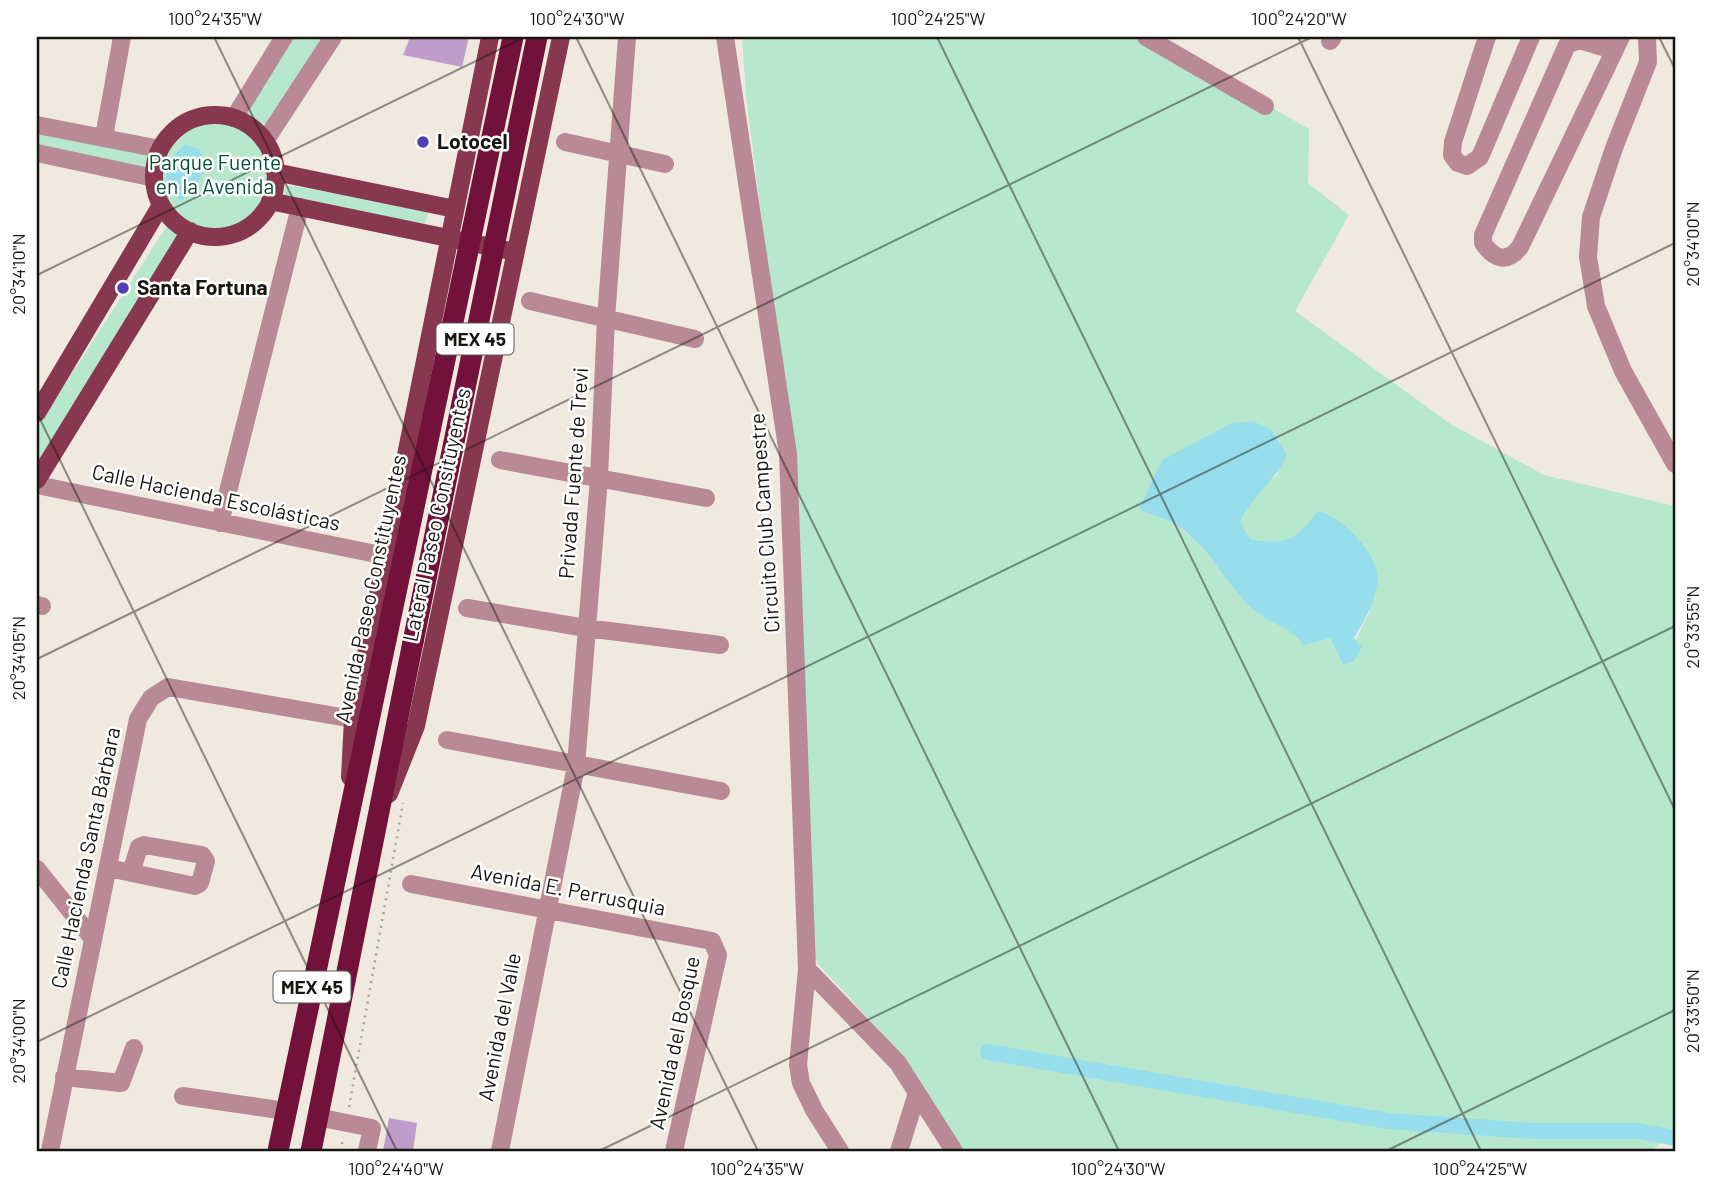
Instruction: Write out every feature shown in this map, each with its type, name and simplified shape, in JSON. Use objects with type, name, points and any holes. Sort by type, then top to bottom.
[{"type":"highway","name":"Avenida Paseo Constituyentes","points":[[278,1151],[513,37]]},
{"type":"highway","name":"MEX 45","points":[[311,1151],[537,37]]},
{"type":"main road","name":"Lateral Paseo Consituyentes","points":[[347,823],[353,719],[490,37]]},
{"type":"main road","name":"Lateral Paseo Consituyentes","points":[[374,832],[416,726],[561,37]]},
{"type":"main road","points":[[214,115],[234,118],[252,127],[265,141],[275,172],[270,201],[253,222],[234,233],[212,236],[190,231],[174,221],[162,205],[154,178],[160,149],[175,130],[193,119],[214,115]]},
{"type":"main road","points":[[275,172],[455,209]]},
{"type":"main road","points":[[270,201],[516,252]]},
{"type":"main road","points":[[37,413],[162,205]]},
{"type":"main road","points":[[37,482],[190,231]]},
{"type":"street","points":[[104,137],[122,37]]},
{"type":"street","points":[[234,118],[284,37]]},
{"type":"street","points":[[265,141],[333,37]]},
{"type":"street","name":"Privada Fuente de Trevi","points":[[545,910],[576,766],[627,37]]},
{"type":"street","name":"Circuito Club Campestre","points":[[725,37],[788,454],[807,969],[798,1065],[801,1083],[840,1151]]},
{"type":"street","points":[[1146,37],[1265,106]]},
{"type":"street","points":[[1487,37],[1453,142],[1452,155],[1467,166],[1480,157],[1531,37]]},
{"type":"street","points":[[1608,48],[1579,40],[1567,45],[1483,235],[1483,243],[1489,251],[1507,259],[1520,247],[1608,48],[1621,37]]},
{"type":"street","points":[[1647,37],[1648,62],[1614,148],[1591,217],[1588,257],[1596,306],[1619,360],[1675,464]]},
{"type":"street","points":[[37,125],[160,149]]},
{"type":"street","points":[[565,142],[665,164]]},
{"type":"street","points":[[37,153],[154,178]]},
{"type":"street","points":[[220,523],[300,208]]},
{"type":"street","points":[[530,301],[695,339]]},
{"type":"street","points":[[500,460],[706,498]]},
{"type":"street","name":"Calle Hacienda Escolásticas","points":[[37,482],[220,523],[386,556]]},
{"type":"street","points":[[467,608],[586,628],[720,645]]},
{"type":"street","name":"Calle Hacienda Santa Bárbara","points":[[50,1151],[138,719],[151,698],[168,687],[353,719]]},
{"type":"street","points":[[447,740],[721,791]]},
{"type":"street","points":[[108,868],[131,873]]},
{"type":"street","points":[[37,869],[43,890],[93,939]]},
{"type":"street","name":"Avenida E. Perrusquia","points":[[411,884],[709,939],[716,945]]},
{"type":"street","name":"Avenida del Valle","points":[[500,1151],[545,910]]},
{"type":"street","name":"Avenida del Bosque","points":[[674,1151],[719,955],[716,945]]},
{"type":"street","points":[[807,969],[898,1063],[954,1151]]},
{"type":"street","points":[[64,1077],[121,1083],[134,1048]]},
{"type":"street","points":[[899,1151],[917,1093]]},
{"type":"street","points":[[183,1096],[286,1111]]},
{"type":"street","points":[[317,1117],[372,1128],[367,1151]]},
{"type":"path","points":[[341,1151],[405,794]]},
{"type":"green space","points":[[289,37],[327,37],[265,135],[241,113]]},
{"type":"green space","points":[[742,37],[1150,37],[1309,129],[1308,183],[1349,215],[1295,311],[1449,423],[1544,475],[1675,506],[1675,1145],[1661,1143],[1651,1151],[961,1151],[890,1042],[819,965],[811,952],[792,454],[746,96]],"holes":[[[1187,449],[1279,473],[1252,498],[1240,521],[1250,539],[1282,541],[1303,530],[1318,512],[1370,611],[1343,665],[1330,638],[1294,631],[1255,611],[1196,541],[1171,521],[1139,509],[1162,460]]]},
{"type":"green space","name":"Parque Fuente en la Avenida","points":[[215,115],[238,119],[258,132],[271,152],[275,175],[271,198],[258,218],[238,231],[215,235],[192,231],[172,218],[159,198],[155,175],[159,152],[172,132],[192,119]]},
{"type":"green space","points":[[37,130],[155,151],[152,172],[37,150]]},
{"type":"green space","points":[[286,185],[430,208],[425,224],[283,198]]},
{"type":"green space","points":[[170,221],[184,233],[37,468],[37,428]]},
{"type":"water","points":[[185,145],[200,149],[205,167],[193,193],[181,200],[171,196],[166,175],[171,161]]},
{"type":"water","points":[[1253,421],[1271,430],[1287,455],[1277,473],[1240,521],[1250,539],[1282,541],[1296,535],[1318,511],[1336,519],[1354,534],[1374,563],[1378,580],[1367,615],[1354,638],[1362,647],[1354,661],[1343,665],[1330,638],[1304,645],[1293,633],[1262,616],[1244,601],[1207,553],[1186,532],[1170,521],[1139,509],[1162,460],[1230,424]]},
{"type":"building","points":[[410,37],[469,37],[462,67],[403,55]]},
{"type":"building","points":[[389,1118],[417,1123],[413,1151],[383,1151]]},
{"type":"waterway","points":[[988,1052],[1389,1121],[1533,1131],[1639,1131],[1675,1138]]},
{"type":"place","name":"Lotocel","points":[[423,142]]},
{"type":"place","name":"Santa Fortuna","points":[[123,288]]}]
